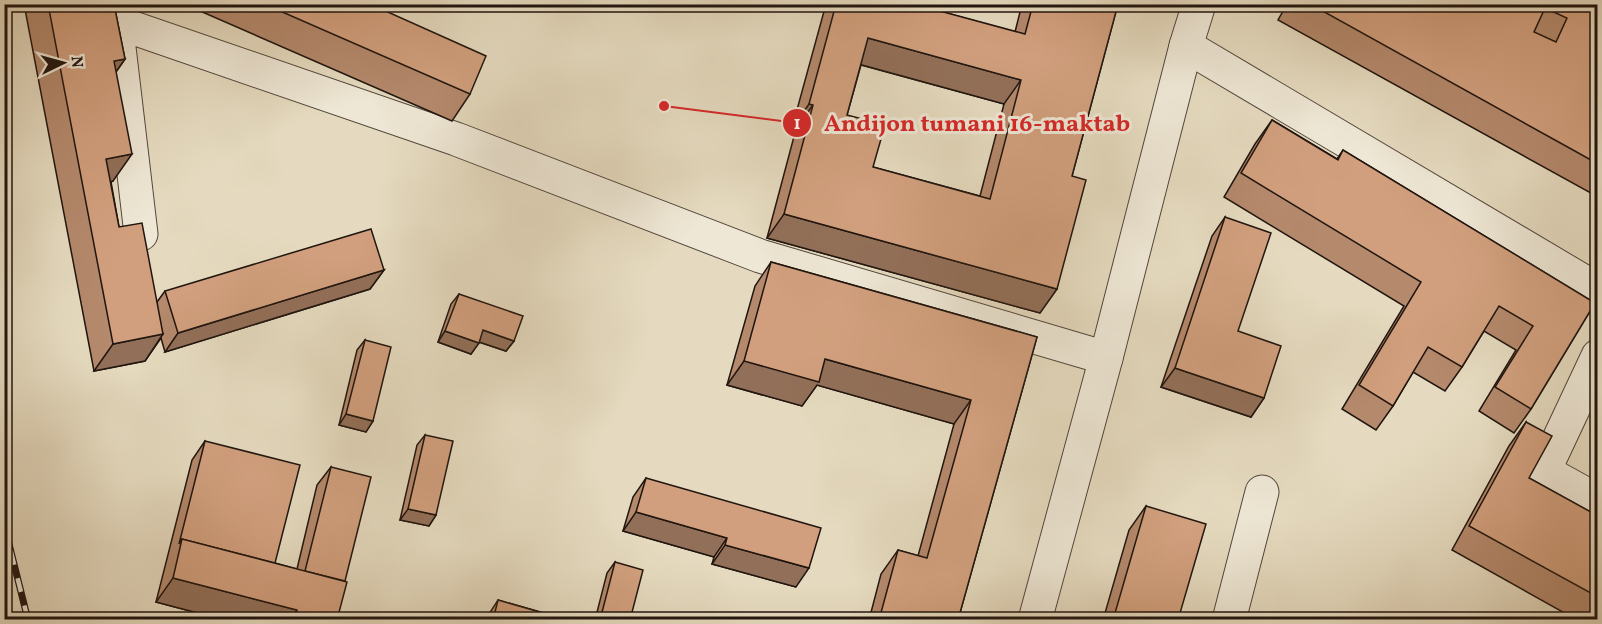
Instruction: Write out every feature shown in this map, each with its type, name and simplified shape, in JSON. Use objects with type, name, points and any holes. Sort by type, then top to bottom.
[{"type":"street","points":[[1035,620],[1199,4]]},
{"type":"street","points":[[141,234],[116,22],[456,139],[760,256],[1106,358]]},
{"type":"street","points":[[1186,46],[1598,290]]},
{"type":"street","points":[[1598,356],[1544,471],[1598,501]]},
{"type":"street","points":[[1229,620],[1262,492]]},
{"type":"building","points":[[48,4],[114,4],[125,59],[114,61],[132,154],[106,159],[119,227],[142,223],[163,334],[113,344]]},
{"type":"building","points":[[264,4],[370,4],[486,56],[470,94]]},
{"type":"building","points":[[836,4],[914,4],[1025,34],[1033,4],[1118,4],[1072,176],[1086,180],[1057,289],[784,214],[813,105],[809,104]],"holes":[[[868,38],[1021,80],[990,199],[873,167],[885,125],[847,115]]]},
{"type":"building","points":[[1310,4],[1598,4],[1598,164]],"holes":[[[1545,8],[1567,18],[1556,42],[1534,32]]]},
{"type":"building","points":[[1272,120],[1338,160],[1343,150],[1595,303],[1531,409],[1495,387],[1533,326],[1499,306],[1462,367],[1428,347],[1393,406],[1359,385],[1421,282],[1241,173]]},
{"type":"building","points":[[1225,217],[1271,233],[1238,331],[1281,346],[1264,398],[1175,368]]},
{"type":"building","points":[[371,229],[384,270],[178,333],[165,291]]},
{"type":"building","points":[[771,262],[1037,337],[958,620],[879,620],[898,550],[927,558],[971,400],[825,359],[819,382],[744,361]]},
{"type":"building","points":[[459,294],[523,316],[514,341],[483,330],[479,343],[445,331]]},
{"type":"building","points":[[365,340],[391,347],[373,421],[346,414]]},
{"type":"building","points":[[1526,422],[1552,436],[1529,478],[1598,516],[1598,597],[1469,526]]},
{"type":"building","points":[[425,435],[453,441],[436,515],[408,509]]},
{"type":"building","points":[[205,441],[300,465],[275,563],[182,539],[179,544]]},
{"type":"building","points":[[331,467],[371,477],[345,581],[305,571]]},
{"type":"building","points":[[646,478],[821,528],[809,568],[725,545],[727,538],[636,512]]},
{"type":"building","points":[[1146,506],[1206,524],[1178,620],[1113,620]]},
{"type":"building","points":[[182,539],[347,582],[337,620],[295,620],[297,610],[173,578]]},
{"type":"building","points":[[615,562],[643,570],[630,620],[600,620]]},
{"type":"building","points":[[498,600],[568,620],[493,620]]},
{"type":"railway","points":[[4,524],[28,620]]},
{"type":"place","name":"Andijon tumani 16-maktab","points":[[664,106]]}]
